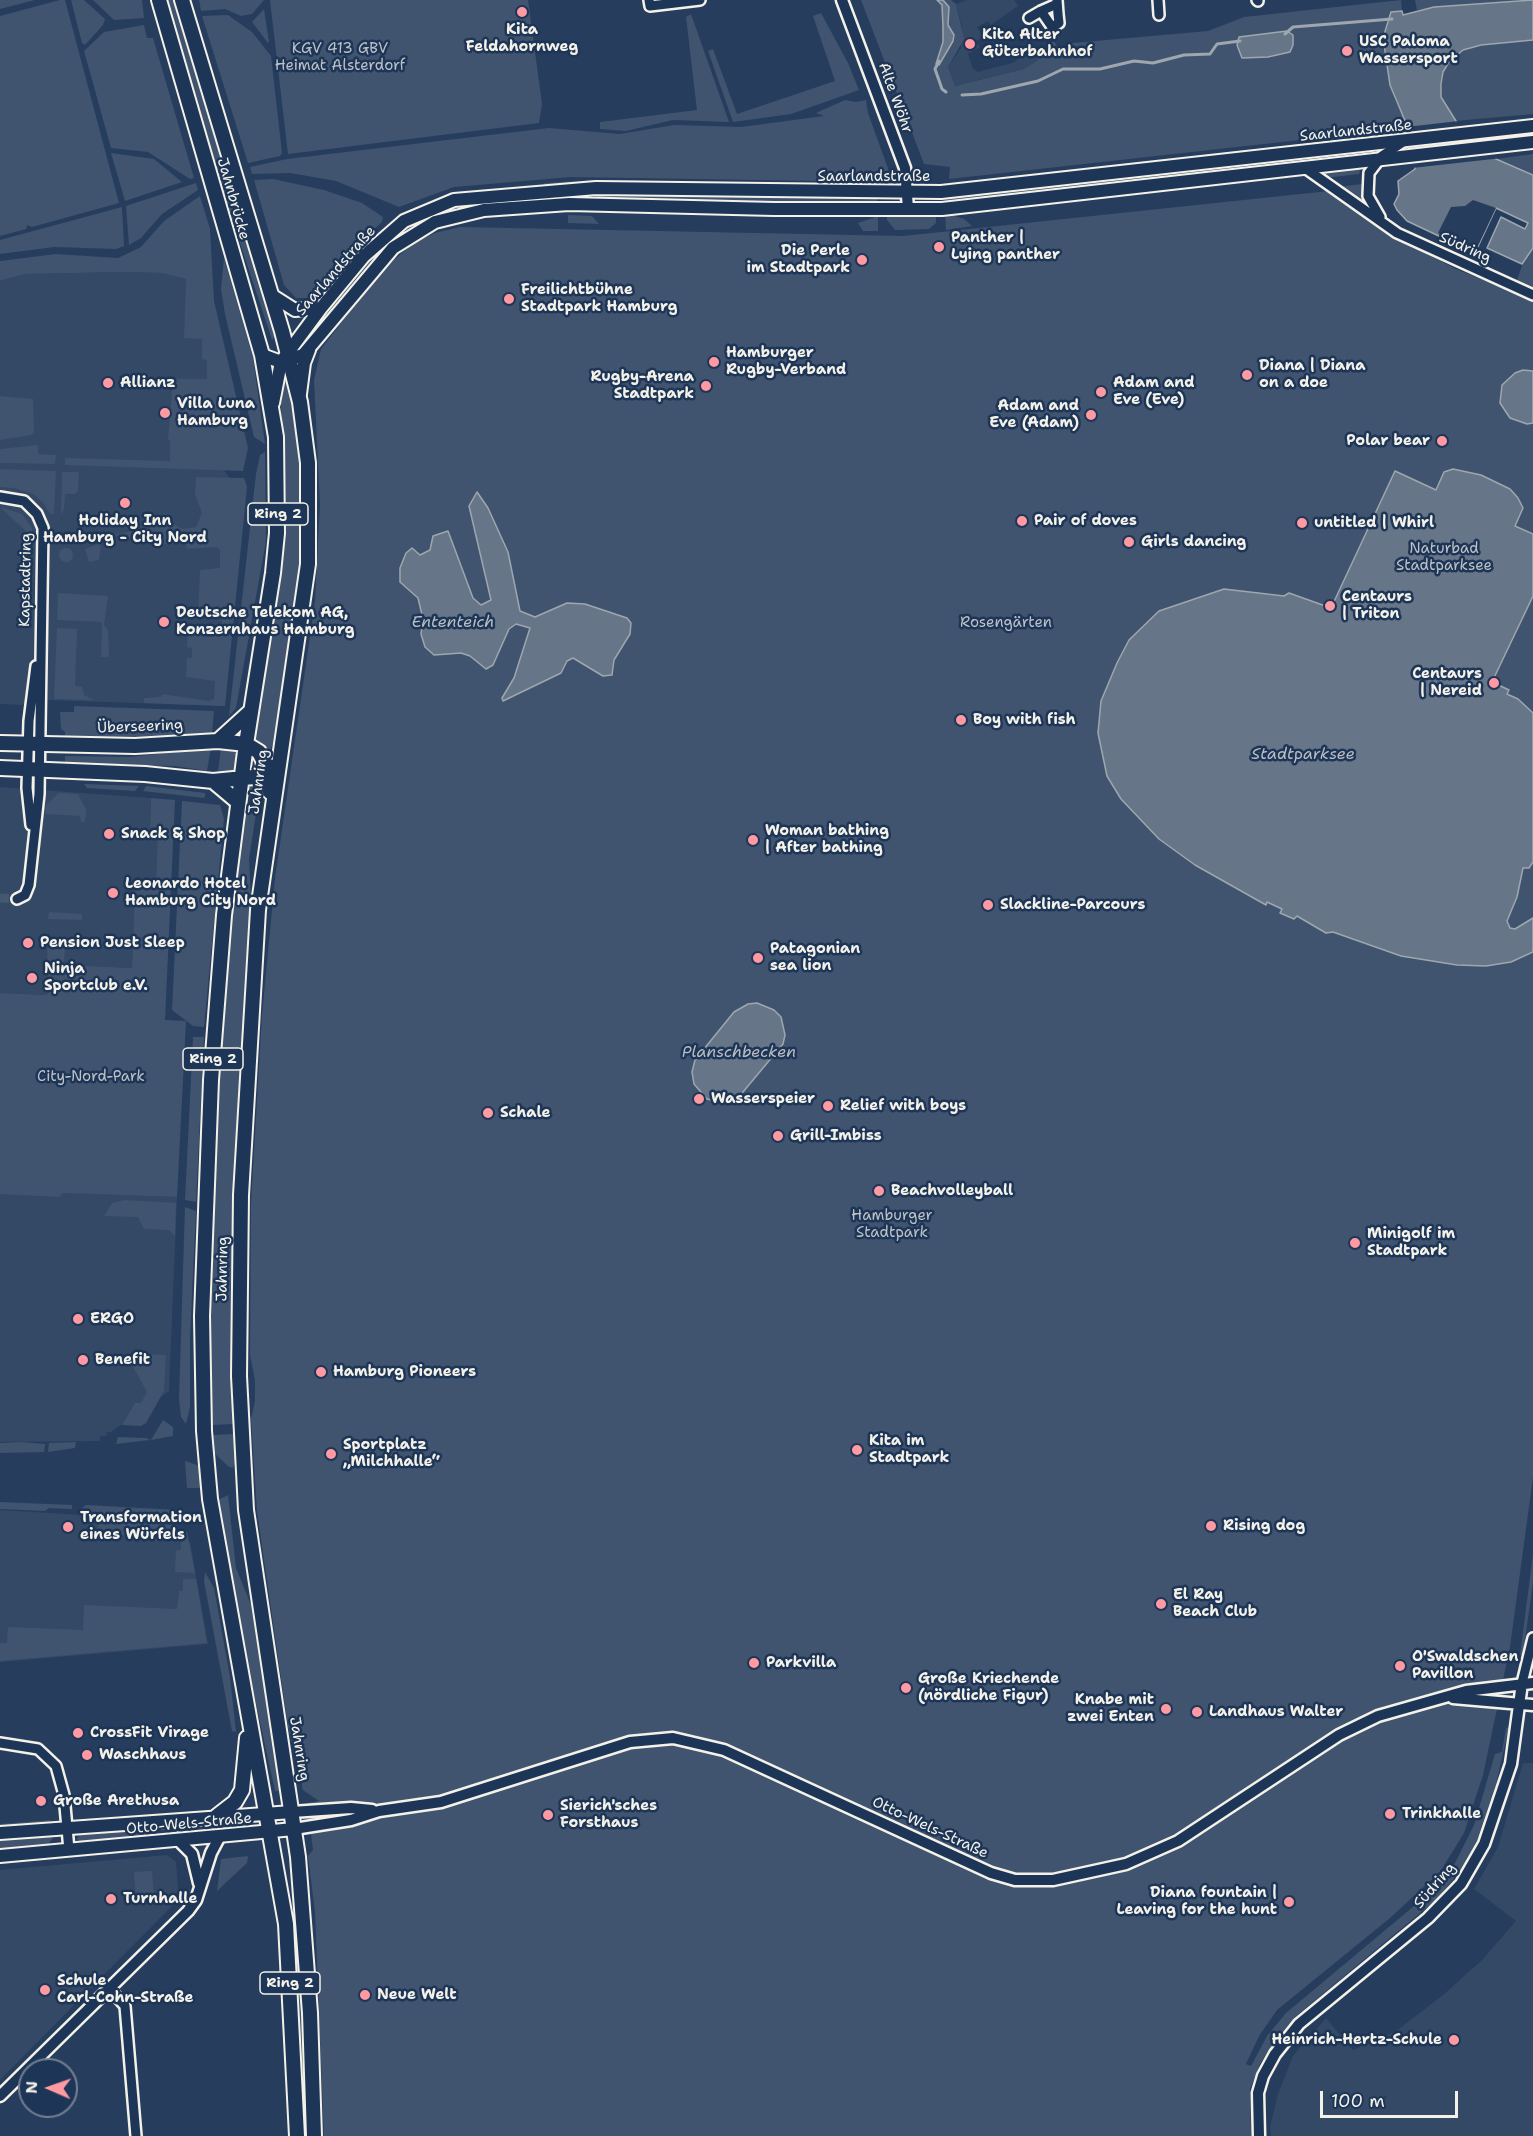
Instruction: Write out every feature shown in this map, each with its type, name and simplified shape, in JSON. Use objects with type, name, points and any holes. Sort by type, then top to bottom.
[{"type":"main road","name":"Jahnbrücke","points":[[159,0],[262,355],[273,407]]},
{"type":"main road","name":"Jahnbrücke","points":[[182,0],[273,296],[286,359],[300,402]]},
{"type":"main road","name":"Saarlandstraße","points":[[273,407],[276,380],[286,359],[321,308],[382,238],[419,213],[454,200],[596,188],[908,193],[984,188],[1533,126]]},
{"type":"main road","name":"Saarlandstraße","points":[[286,359],[303,355],[393,248],[425,226],[454,215],[552,204],[908,210],[951,208],[1533,142]]},
{"type":"main road","points":[[273,296],[295,310],[321,308]]},
{"type":"main road","points":[[300,402],[303,363],[312,344]]},
{"type":"main road","points":[[262,355],[286,359]]},
{"type":"main road","name":"Jahnring","points":[[300,402],[308,463],[308,564],[258,910],[241,1195],[238,1376],[246,1510],[294,1829],[308,1981],[314,2136]]},
{"type":"main road","name":"Jahnring","points":[[273,407],[278,482],[277,533],[224,915],[211,1080],[202,1316],[204,1431],[210,1499],[288,1935],[297,2136]]},
{"type":"main road","points":[[218,741],[251,711]]},
{"type":"main road","name":"Überseering","points":[[0,742],[135,746],[218,741],[246,744]]},
{"type":"main road","points":[[246,744],[259,752],[266,771],[272,802]]},
{"type":"main road","points":[[0,768],[146,774],[213,781],[241,780],[266,771],[280,749]]},
{"type":"main road","points":[[213,781],[238,802]]},
{"type":"main road","points":[[217,1816],[235,1802],[244,1785],[248,1712]]},
{"type":"main road","name":"Otto-Wels-Straße","points":[[0,1833],[292,1812]]},
{"type":"main road","name":"Otto-Wels-Straße","points":[[0,1856],[294,1829]]},
{"type":"street","points":[[649,0],[650,6],[700,0]]},
{"type":"street","name":"Alte Wöhr","points":[[842,0],[905,168],[908,210]]},
{"type":"street","points":[[1158,0],[1159,15]]},
{"type":"street","points":[[1029,18],[1041,11],[1057,2],[1059,23],[1052,27],[1041,11]]},
{"type":"street","points":[[1377,160],[1408,140]]},
{"type":"street","name":"Südring","points":[[1377,160],[1369,173],[1368,193],[1374,209],[1387,226]]},
{"type":"street","name":"Südring","points":[[1305,168],[1387,226],[1421,245],[1533,295]]},
{"type":"street","name":"Kapstadtring","points":[[0,497],[24,501],[37,514],[43,528],[34,770],[27,794],[32,838],[29,885],[25,895],[17,899]]},
{"type":"street","name":"Südring","points":[[1259,2136],[1258,2093],[1268,2065],[1299,2024],[1428,1918],[1461,1884],[1484,1844],[1511,1764],[1519,1705],[1527,1683],[1533,1638]]},
{"type":"street","name":"Otto-Wels-Straße","points":[[294,1829],[351,1820],[379,1811],[441,1802],[630,1742],[673,1738],[724,1750],[1003,1877],[1027,1881],[1053,1881],[1098,1872],[1144,1858],[1192,1834],[1339,1735],[1386,1714],[1466,1691],[1527,1683]]},
{"type":"street","name":"Otto-Wels-Straße","points":[[1446,1698],[1533,1705]]},
{"type":"street","points":[[0,1743],[38,1749],[56,1766],[64,1795],[69,1850]]},
{"type":"street","name":"Otto-Wels-Straße","points":[[292,1812],[351,1808],[379,1811]]},
{"type":"street","points":[[0,2096],[188,1911],[200,1888],[211,1853],[220,1836]]},
{"type":"street","points":[[177,1839],[192,1854],[200,1888]]},
{"type":"street","points":[[110,1989],[125,2006],[136,2136]]},
{"type":"shaded area","name":"Kita Alter Güterbahnhof","points":[[967,0],[1014,0],[1018,6],[991,25],[988,21],[977,27],[983,36],[976,41],[980,47],[968,54],[973,69],[978,72],[1012,63],[1032,51],[1038,60],[1024,69],[954,86],[948,67],[961,48],[962,27],[956,4]]},
{"type":"shaded area","points":[[162,273],[189,279],[218,347],[223,468],[230,479],[222,706],[47,700],[21,705],[0,704],[0,281],[25,274]]},
{"type":"shaded area","points":[[0,787],[151,798],[150,827],[158,827],[156,884],[135,884],[132,968],[49,964],[47,995],[0,993]]},
{"type":"shaded area","name":"ERGO","points":[[0,1190],[177,1197],[169,1391],[111,1432],[107,1432],[106,1436],[100,1436],[100,1441],[0,1442]]},
{"type":"shaded area","points":[[0,1510],[133,1518],[133,1529],[168,1530],[190,1542],[208,1644],[0,1662]]},
{"type":"shaded area","name":"Heinrich-Hertz-Schule","points":[[1523,1763],[1533,1763],[1533,2136],[1271,2136],[1270,2127],[1278,2094],[1293,2056],[1326,2018],[1353,2050],[1396,2031],[1443,1995],[1483,1959],[1516,1921],[1474,1889],[1498,1847]]},
{"type":"shaded area","name":"Schule Carl-Cohn-Straße","points":[[167,1855],[176,1862],[179,1899],[22,2058],[18,2058],[18,2062],[0,2080],[0,1870]]},
{"type":"green space","points":[[0,0],[35,0],[0,9]]},
{"type":"green space","points":[[65,0],[119,203],[32,227],[27,225],[26,229],[0,236],[0,16]]},
{"type":"green space","points":[[71,0],[84,0],[105,19],[103,25],[85,45],[82,43]]},
{"type":"green space","points":[[93,0],[142,0],[144,18],[114,20]]},
{"type":"green space","points":[[166,0],[175,0],[277,333],[272,340],[218,176]]},
{"type":"green space","points":[[199,0],[264,0],[252,14],[241,16],[225,9],[201,11]]},
{"type":"green space","name":"KGV 413 GBV Heimat Alsterdorf","points":[[270,0],[528,0],[542,104],[539,123],[288,154]]},
{"type":"green space","points":[[861,0],[951,0],[956,4],[964,39],[948,67],[955,86],[1024,69],[1038,60],[1035,55],[1054,41],[1060,52],[1073,43],[1208,31],[1244,17],[1401,0],[1402,11],[1391,12],[1383,47],[1394,97],[1408,128],[949,179],[950,167],[924,164]]},
{"type":"green space","points":[[1415,0],[1526,0],[1417,10]]},
{"type":"green space","points":[[264,9],[269,42],[268,43],[252,22]]},
{"type":"green space","points":[[821,13],[848,63],[859,90],[791,114],[733,122],[708,51],[713,49],[737,114],[835,81],[813,16]]},
{"type":"green space","points":[[691,14],[729,122],[673,120],[626,131],[600,129],[600,122],[697,110],[686,17]]},
{"type":"green space","points":[[228,15],[252,32],[271,56],[282,153],[280,156],[248,163],[202,16]]},
{"type":"green space","points":[[144,25],[147,38],[153,38],[194,178],[190,179],[148,152],[111,148],[84,51],[104,32]]},
{"type":"green space","points":[[1533,40],[1533,114],[1455,121],[1441,97],[1443,72],[1449,62],[1463,50],[1481,45]]},
{"type":"green space","points":[[845,100],[856,102],[866,100],[868,113],[890,174],[883,182],[571,177],[454,187],[399,207],[336,181],[290,173],[252,174],[250,167],[287,159],[549,128],[620,134],[674,125],[741,127],[824,116],[816,113]]},
{"type":"green space","points":[[1533,131],[1533,137],[1412,149],[1480,141]]},
{"type":"green space","points":[[1379,136],[946,187],[946,185]]},
{"type":"green space","points":[[1372,150],[1368,155],[945,204],[944,197]]},
{"type":"green space","points":[[111,153],[154,159],[182,182],[125,201]]},
{"type":"green space","points":[[1533,154],[1533,175],[1496,159]]},
{"type":"green space","points":[[1361,167],[1359,174],[1325,178],[1321,175],[1323,172]]},
{"type":"green space","points":[[1275,177],[1276,179],[962,214],[963,212]]},
{"type":"green space","points":[[273,179],[324,190],[362,203],[383,217],[382,222],[339,262],[308,298],[296,298],[284,285],[254,180]]},
{"type":"green space","points":[[596,180],[875,186],[596,183],[545,185],[544,183]]},
{"type":"green space","points":[[196,183],[198,190],[162,214],[141,238],[129,245],[126,206]]},
{"type":"green space","points":[[1362,184],[1365,205],[1337,187]]},
{"type":"green space","name":"Hamburger Stadtpark","points":[[1329,191],[1381,230],[1456,269],[1533,300],[1533,1477],[1510,1647],[1483,1775],[1464,1833],[1440,1872],[1390,1918],[1277,2010],[1259,2036],[1246,2064],[1251,2066],[1267,2036],[1286,2013],[1420,1901],[1455,1863],[1474,1825],[1495,1754],[1502,1752],[1506,1728],[1509,1727],[1496,1784],[1476,1843],[1459,1872],[1437,1899],[1296,2016],[1276,2039],[1260,2064],[1250,2089],[1251,2136],[324,2136],[315,1912],[308,1856],[313,1850],[307,1803],[319,1801],[303,1790],[288,1727],[257,1511],[251,1419],[255,1401],[255,1380],[250,1355],[251,1203],[262,1015],[275,878],[315,602],[320,505],[314,380],[321,349],[374,280],[396,258],[414,243],[435,233],[460,227],[903,236]]},
{"type":"green space","points":[[602,193],[877,199],[877,202],[790,201],[765,204],[591,199]]},
{"type":"green space","points":[[586,195],[581,200],[520,201],[452,210],[407,231],[404,228],[452,206],[475,202]]},
{"type":"green space","points":[[200,196],[210,229],[214,301],[248,448],[243,471],[65,465],[65,458],[170,461],[170,440],[168,440],[173,379],[207,379],[207,360],[202,359],[202,339],[184,338],[186,279],[162,273],[124,272],[25,274],[0,281],[0,261],[56,254],[118,258],[141,247],[164,221]]},
{"type":"green space","points":[[122,207],[124,246],[116,249],[54,247],[0,254],[0,240]]},
{"type":"green space","points":[[593,209],[860,216],[861,217],[593,212]]},
{"type":"green space","points":[[945,213],[964,219],[972,226],[946,230]]},
{"type":"green space","points":[[568,215],[592,216],[599,224],[568,223]]},
{"type":"green space","points":[[936,215],[936,223],[929,229],[895,230],[887,220],[887,216]]},
{"type":"green space","points":[[878,216],[878,231],[863,231],[858,223]]},
{"type":"green space","points":[[396,233],[398,237],[372,263],[312,336],[309,333],[368,260]]},
{"type":"green space","points":[[1533,248],[1533,289],[1516,283],[1525,257]]},
{"type":"green space","points":[[224,258],[253,358],[265,444],[254,437],[225,314],[221,289]]},
{"type":"green space","points":[[284,367],[291,385],[299,454],[301,553],[298,592],[275,740],[269,752],[253,741],[280,569],[285,517],[281,403]]},
{"type":"green space","points":[[0,396],[33,399],[34,432],[31,435],[0,440]]},
{"type":"green space","points":[[38,445],[38,454],[56,455],[55,464],[0,463],[0,449]]},
{"type":"green space","points":[[265,452],[266,541],[236,708],[229,716],[256,474],[260,455]]},
{"type":"green space","points":[[0,469],[56,471],[54,514],[50,514],[43,502],[33,494],[14,488],[0,487]]},
{"type":"green space","points":[[62,472],[79,472],[78,491],[75,494],[65,494],[64,509],[61,515]]},
{"type":"green space","points":[[196,477],[244,478],[247,487],[225,706],[144,703],[144,698],[161,697],[162,694],[209,701],[214,699],[215,681],[186,677],[187,658],[192,658],[192,648],[187,647],[188,634],[219,636],[222,633],[222,615],[198,613],[200,570],[220,568],[220,550],[216,547],[187,549],[186,544],[157,544],[113,535],[137,530],[165,513],[172,523],[183,529],[196,527],[202,513],[195,494]]},
{"type":"green space","points":[[0,507],[22,514],[32,528],[32,537]]},
{"type":"green space","points":[[77,530],[89,533],[91,538],[86,541],[72,540],[70,532]]},
{"type":"green space","points":[[101,543],[99,560],[89,562],[85,549]]},
{"type":"green space","points":[[63,548],[69,548],[73,555],[69,562],[63,562],[59,558],[59,552]]},
{"type":"green space","points":[[58,593],[108,596],[104,625],[108,630],[109,657],[101,657],[102,622],[57,620]]},
{"type":"green space","points":[[57,628],[77,629],[75,686],[82,687],[84,695],[94,700],[54,699]]},
{"type":"green space","points":[[74,706],[214,711],[212,734],[155,738],[69,738],[61,729],[60,712],[74,712]]},
{"type":"green space","points":[[211,748],[207,771],[175,766],[65,764],[65,756],[130,757]]},
{"type":"green space","points":[[221,748],[238,748],[235,773],[218,772]]},
{"type":"green space","points":[[260,783],[258,796],[245,796],[247,786]]},
{"type":"green space","points":[[84,784],[139,786],[135,791],[87,788]]},
{"type":"green space","points":[[146,786],[205,793],[205,796],[204,798],[143,791]]},
{"type":"green space","points":[[59,793],[78,794],[86,810],[85,822],[81,822],[80,816],[45,814],[46,805]]},
{"type":"green space","name":"City-Nord-Park","points":[[151,798],[175,800],[165,1020],[186,1021],[177,1197],[63,1193],[59,1197],[0,1194],[0,993],[47,995],[49,964],[132,968],[135,883],[156,883],[158,828],[150,827]]},
{"type":"green space","points":[[182,801],[220,805],[224,819],[204,1027],[193,1026],[172,1010]]},
{"type":"green space","points":[[244,807],[257,807],[249,859],[252,919],[233,1241],[233,1424],[212,1425],[210,1297],[218,1079],[232,906]]},
{"type":"green space","points":[[49,912],[82,914],[82,920],[48,919]]},
{"type":"green space","points":[[48,937],[66,938],[64,962],[47,961]]},
{"type":"green space","points":[[193,1037],[204,1037],[196,1202],[185,1200]]},
{"type":"green space","points":[[124,1200],[176,1203],[175,1236],[169,1230],[144,1229],[138,1217],[104,1216],[112,1203]]},
{"type":"green space","points":[[185,1207],[196,1211],[190,1338],[190,1407],[186,1424],[181,1417],[179,1399]]},
{"type":"green space","points":[[139,1354],[166,1355],[164,1391],[146,1423],[141,1426],[122,1425],[135,1403],[141,1403],[147,1392],[132,1365]]},
{"type":"green space","points":[[163,1420],[173,1427],[173,1436],[151,1440]]},
{"type":"green space","points":[[234,1434],[233,1468],[214,1453],[213,1435]]},
{"type":"green space","points":[[118,1437],[146,1438],[150,1440],[116,1444]]},
{"type":"green space","points":[[76,1442],[75,1448],[48,1452],[49,1443]]},
{"type":"green space","points":[[0,1443],[45,1444],[44,1452],[0,1453]]},
{"type":"green space","points":[[185,1461],[200,1466],[202,1488],[187,1488]]},
{"type":"green space","points":[[228,1495],[236,1568],[251,1605],[281,1791],[275,1791],[230,1584],[218,1500]]},
{"type":"green space","points":[[0,1502],[72,1505],[72,1509],[49,1508],[45,1511],[0,1509]]},
{"type":"green space","points":[[86,1505],[178,1510],[177,1519],[80,1514],[81,1509]]},
{"type":"green space","points":[[99,1521],[177,1525],[177,1531],[187,1532],[195,1573],[175,1572],[176,1551],[181,1550],[181,1538],[98,1534]]},
{"type":"green space","points":[[1533,1554],[1533,1582],[1523,1655],[1520,1655]]},
{"type":"green space","points":[[205,1572],[214,1588],[230,1677],[236,1732],[232,1731],[204,1581]]},
{"type":"green space","points":[[183,1579],[196,1579],[207,1643],[0,1661],[0,1643],[7,1643],[8,1627],[83,1630],[84,1605],[177,1609],[179,1591],[183,1591]]},
{"type":"green space","points":[[243,1819],[244,1822],[158,1830],[136,1838],[83,1844],[77,1839],[81,1833]]},
{"type":"green space","points":[[51,1820],[45,1824],[0,1828],[0,1824]]},
{"type":"green space","points":[[48,1835],[53,1838],[46,1847],[0,1851],[0,1839]]},
{"type":"green space","points":[[248,1856],[247,1863],[217,1891],[221,1859]]},
{"type":"green space","points":[[152,1871],[154,1898],[136,1899],[134,1872]]},
{"type":"green space","points":[[293,1920],[298,1933],[301,1972],[306,2136],[303,2136]]},
{"type":"water","points":[[937,0],[943,0],[949,7],[948,25],[954,35],[939,65],[936,64],[943,42],[943,27],[942,5]]},
{"type":"water","points":[[1533,0],[1533,40],[1481,45],[1463,50],[1449,62],[1443,72],[1441,84],[1441,97],[1456,121],[1496,159],[1533,175],[1533,248],[1522,264],[1487,248],[1501,217],[1525,229],[1528,223],[1496,208],[1475,253],[1407,221],[1397,210],[1394,204],[1399,194],[1398,181],[1415,169],[1408,128],[1390,85],[1383,38],[1391,12],[1402,11],[1403,15],[1434,7]]},
{"type":"water","points":[[1287,31],[1293,35],[1290,52],[1268,57],[1242,58],[1237,45],[1239,37]]},
{"type":"water","points":[[1523,370],[1533,371],[1533,423],[1527,424],[1510,418],[1500,403],[1502,385],[1515,373]]},
{"type":"water","name":"Stadtparksee","points":[[1453,469],[1481,475],[1510,489],[1523,508],[1515,526],[1533,534],[1533,596],[1492,682],[1509,690],[1507,694],[1518,699],[1533,713],[1533,862],[1529,868],[1523,868],[1517,897],[1507,921],[1510,928],[1515,929],[1533,918],[1533,952],[1511,962],[1486,966],[1457,965],[1401,956],[1333,932],[1326,933],[1297,916],[1294,919],[1280,913],[1282,909],[1267,902],[1266,905],[1195,865],[1159,839],[1121,799],[1107,776],[1098,733],[1101,701],[1117,663],[1129,640],[1159,611],[1224,589],[1284,596],[1289,593],[1331,608],[1395,471],[1436,490],[1444,472]]},
{"type":"water","name":"Ententeich","points":[[477,492],[488,508],[508,552],[520,611],[535,617],[567,603],[585,604],[627,618],[631,623],[630,634],[614,660],[612,675],[603,676],[573,658],[567,661],[561,673],[503,701],[502,698],[514,678],[530,628],[516,624],[509,629],[493,665],[486,669],[470,656],[461,653],[434,655],[425,647],[421,634],[423,619],[418,598],[400,582],[400,568],[406,553],[412,548],[420,555],[430,550],[433,536],[448,531],[473,598],[481,605],[491,600],[469,506]]},
{"type":"water","name":"Planschbecken","points":[[757,1003],[774,1010],[781,1017],[785,1035],[783,1044],[738,1098],[724,1103],[707,1099],[694,1084],[692,1072],[695,1060],[734,1012],[748,1004]]},
{"type":"pier","points":[[1459,121],[1491,152],[1502,158],[1412,168],[1406,127]]},
{"type":"pier","points":[[1473,200],[1496,208],[1476,250],[1438,233],[1451,207],[1465,206]]},
{"type":"waterway","points":[[1285,34],[1293,27],[1392,19]]},
{"type":"waterway","points":[[962,95],[981,94],[1038,81],[1063,69],[1100,69],[1134,61],[1153,63],[1184,55],[1210,54],[1217,44],[1240,41]]},
{"type":"waterway","points":[[939,61],[935,69],[942,89],[946,92]]},
{"type":"tunnel","points":[[0,898],[17,899]]},
{"type":"place","name":"Kita Feldahornweg","points":[[522,12]]},
{"type":"place","name":"Kita Alter Güterbahnhof","points":[[970,44]]},
{"type":"place","name":"USC Paloma Wassersport","points":[[1347,51]]},
{"type":"place","name":"Panther | Lying panther","points":[[939,247]]},
{"type":"place","name":"Die Perle im Stadtpark","points":[[862,260]]},
{"type":"place","name":"Freilichtbühne Stadtpark Hamburg","points":[[509,299]]},
{"type":"place","name":"Hamburger Rugby-Verband","points":[[714,362]]},
{"type":"place","name":"Diana | Diana on a doe","points":[[1247,375]]},
{"type":"place","name":"Allianz","points":[[108,383]]},
{"type":"place","name":"Rugby-Arena Stadtpark","points":[[706,386]]},
{"type":"place","name":"Adam and Eve (Eve)","points":[[1101,392]]},
{"type":"place","name":"Villa Luna Hamburg","points":[[165,413]]},
{"type":"place","name":"Adam and Eve (Adam)","points":[[1091,415]]},
{"type":"place","name":"Polar bear","points":[[1442,441]]},
{"type":"place","name":"Holiday Inn Hamburg - City Nord","points":[[125,503]]},
{"type":"place","name":"Pair of doves","points":[[1022,521]]},
{"type":"place","name":"untitled | Whirl","points":[[1302,523]]},
{"type":"place","name":"Girls dancing","points":[[1129,542]]},
{"type":"place","name":"Centaurs | Triton","points":[[1330,606]]},
{"type":"place","name":"Deutsche Telekom AG, Konzernhaus Hamburg","points":[[164,622]]},
{"type":"place","name":"Centaurs | Nereid","points":[[1494,683]]},
{"type":"place","name":"Boy with fish","points":[[961,720]]},
{"type":"place","name":"Snack & Shop","points":[[109,834]]},
{"type":"place","name":"Woman bathing | After bathing","points":[[753,840]]},
{"type":"place","name":"Leonardo Hotel Hamburg City Nord","points":[[113,893]]},
{"type":"place","name":"Slackline-Parcours","points":[[988,905]]},
{"type":"place","name":"Pension Just Sleep","points":[[28,943]]},
{"type":"place","name":"Patagonian sea lion","points":[[758,958]]},
{"type":"place","name":"Ninja Sportclub e.V.","points":[[32,978]]},
{"type":"place","name":"Wasserspeier","points":[[699,1099]]},
{"type":"place","name":"Relief with boys","points":[[828,1106]]},
{"type":"place","name":"Schale","points":[[488,1113]]},
{"type":"place","name":"Grill-Imbiss","points":[[778,1136]]},
{"type":"place","name":"Beachvolleyball","points":[[879,1191]]},
{"type":"place","name":"Minigolf im Stadtpark","points":[[1355,1243]]},
{"type":"place","name":"ERGO","points":[[78,1319]]},
{"type":"place","name":"Benefit","points":[[83,1360]]},
{"type":"place","name":"Hamburg Pioneers","points":[[321,1372]]},
{"type":"place","name":"Kita im Stadtpark","points":[[857,1450]]},
{"type":"place","name":"Sportplatz „Milchhalle“","points":[[331,1454]]},
{"type":"place","name":"Rising dog","points":[[1211,1526]]},
{"type":"place","name":"Transformation eines Würfels","points":[[68,1527]]},
{"type":"place","name":"El Ray Beach Club","points":[[1161,1604]]},
{"type":"place","name":"Parkvilla","points":[[754,1663]]},
{"type":"place","name":"O'Swaldschen Pavillon","points":[[1400,1666]]},
{"type":"place","name":"Große Kriechende (nördliche Figur)","points":[[906,1688]]},
{"type":"place","name":"Knabe mit zwei Enten","points":[[1166,1709]]},
{"type":"place","name":"Landhaus Walter","points":[[1197,1712]]},
{"type":"place","name":"CrossFit Virage","points":[[78,1733]]},
{"type":"place","name":"Waschhaus","points":[[87,1755]]},
{"type":"place","name":"Große Arethusa","points":[[41,1801]]},
{"type":"place","name":"Trinkhalle","points":[[1390,1814]]},
{"type":"place","name":"Sierich'sches Forsthaus","points":[[548,1815]]},
{"type":"place","name":"Turnhalle","points":[[111,1899]]},
{"type":"place","name":"Diana fountain | Leaving for the hunt","points":[[1289,1902]]},
{"type":"place","name":"Schule Carl-Cohn-Straße","points":[[45,1990]]},
{"type":"place","name":"Neue Welt","points":[[365,1995]]},
{"type":"place","name":"Heinrich-Hertz-Schule","points":[[1454,2040]]},
{"type":"park label","name":"Naturbad Stadtparksee","points":[[1444,558]]},
{"type":"park label","name":"Rosengärten","points":[[1006,623]]}]
